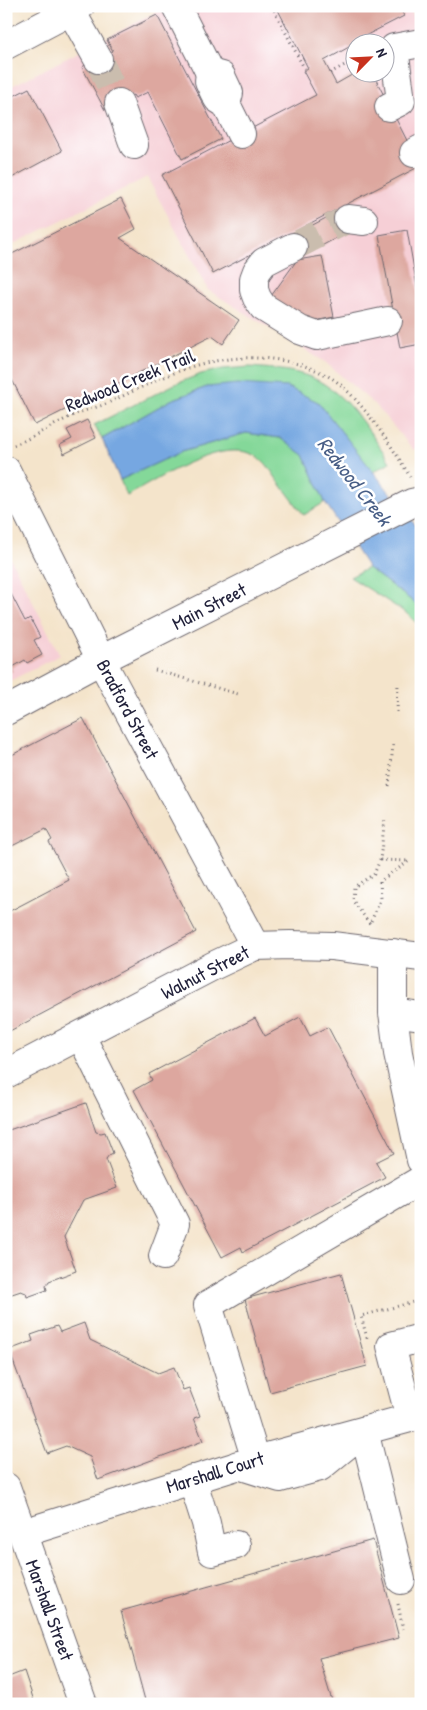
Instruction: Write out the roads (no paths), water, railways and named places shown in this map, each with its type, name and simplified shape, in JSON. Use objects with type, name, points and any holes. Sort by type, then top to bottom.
[{"type":"street","points":[[176,6],[210,73],[221,76],[229,93],[226,104],[240,134]]},
{"type":"street","points":[[6,45],[76,8],[98,59]]},
{"type":"street","points":[[389,107],[401,101],[394,48],[421,43]]},
{"type":"street","points":[[119,103],[134,145]]},
{"type":"street","points":[[293,247],[264,262],[257,271],[254,279],[254,290],[263,307],[300,330],[317,336],[388,321]]},
{"type":"street","name":"Bradford Street","points":[[6,470],[102,660],[255,946]]},
{"type":"street","name":"Main Street","points":[[6,711],[102,660],[324,548],[418,497]]},
{"type":"street","name":"Walnut Street","points":[[6,1074],[255,946],[290,944],[332,946],[421,957]]},
{"type":"street","points":[[393,953],[393,1012],[398,1053],[421,1160]]},
{"type":"street","points":[[393,1012],[421,1016]]},
{"type":"street","points":[[81,1036],[175,1224],[163,1256]]},
{"type":"street","points":[[247,1462],[208,1305],[421,1180]]},
{"type":"street","points":[[415,1417],[391,1346],[421,1338]]},
{"type":"street","name":"Marshall Court","points":[[22,1533],[247,1462],[415,1417]]},
{"type":"street","points":[[364,1431],[401,1580]]},
{"type":"street","points":[[192,1479],[201,1506],[212,1552],[236,1545]]},
{"type":"street","name":"Marshall Street","points":[[6,1487],[83,1704]]},
{"type":"water","name":"Redwood Creek","points":[[237,384],[287,387],[318,402],[421,532],[421,610],[411,600],[368,568],[325,502],[304,455],[280,438],[246,433],[181,452],[120,480],[102,439],[171,400],[207,387]]},
{"type":"tunnel","points":[[98,59],[119,103]]},
{"type":"tunnel","points":[[293,247],[348,219]]}]
